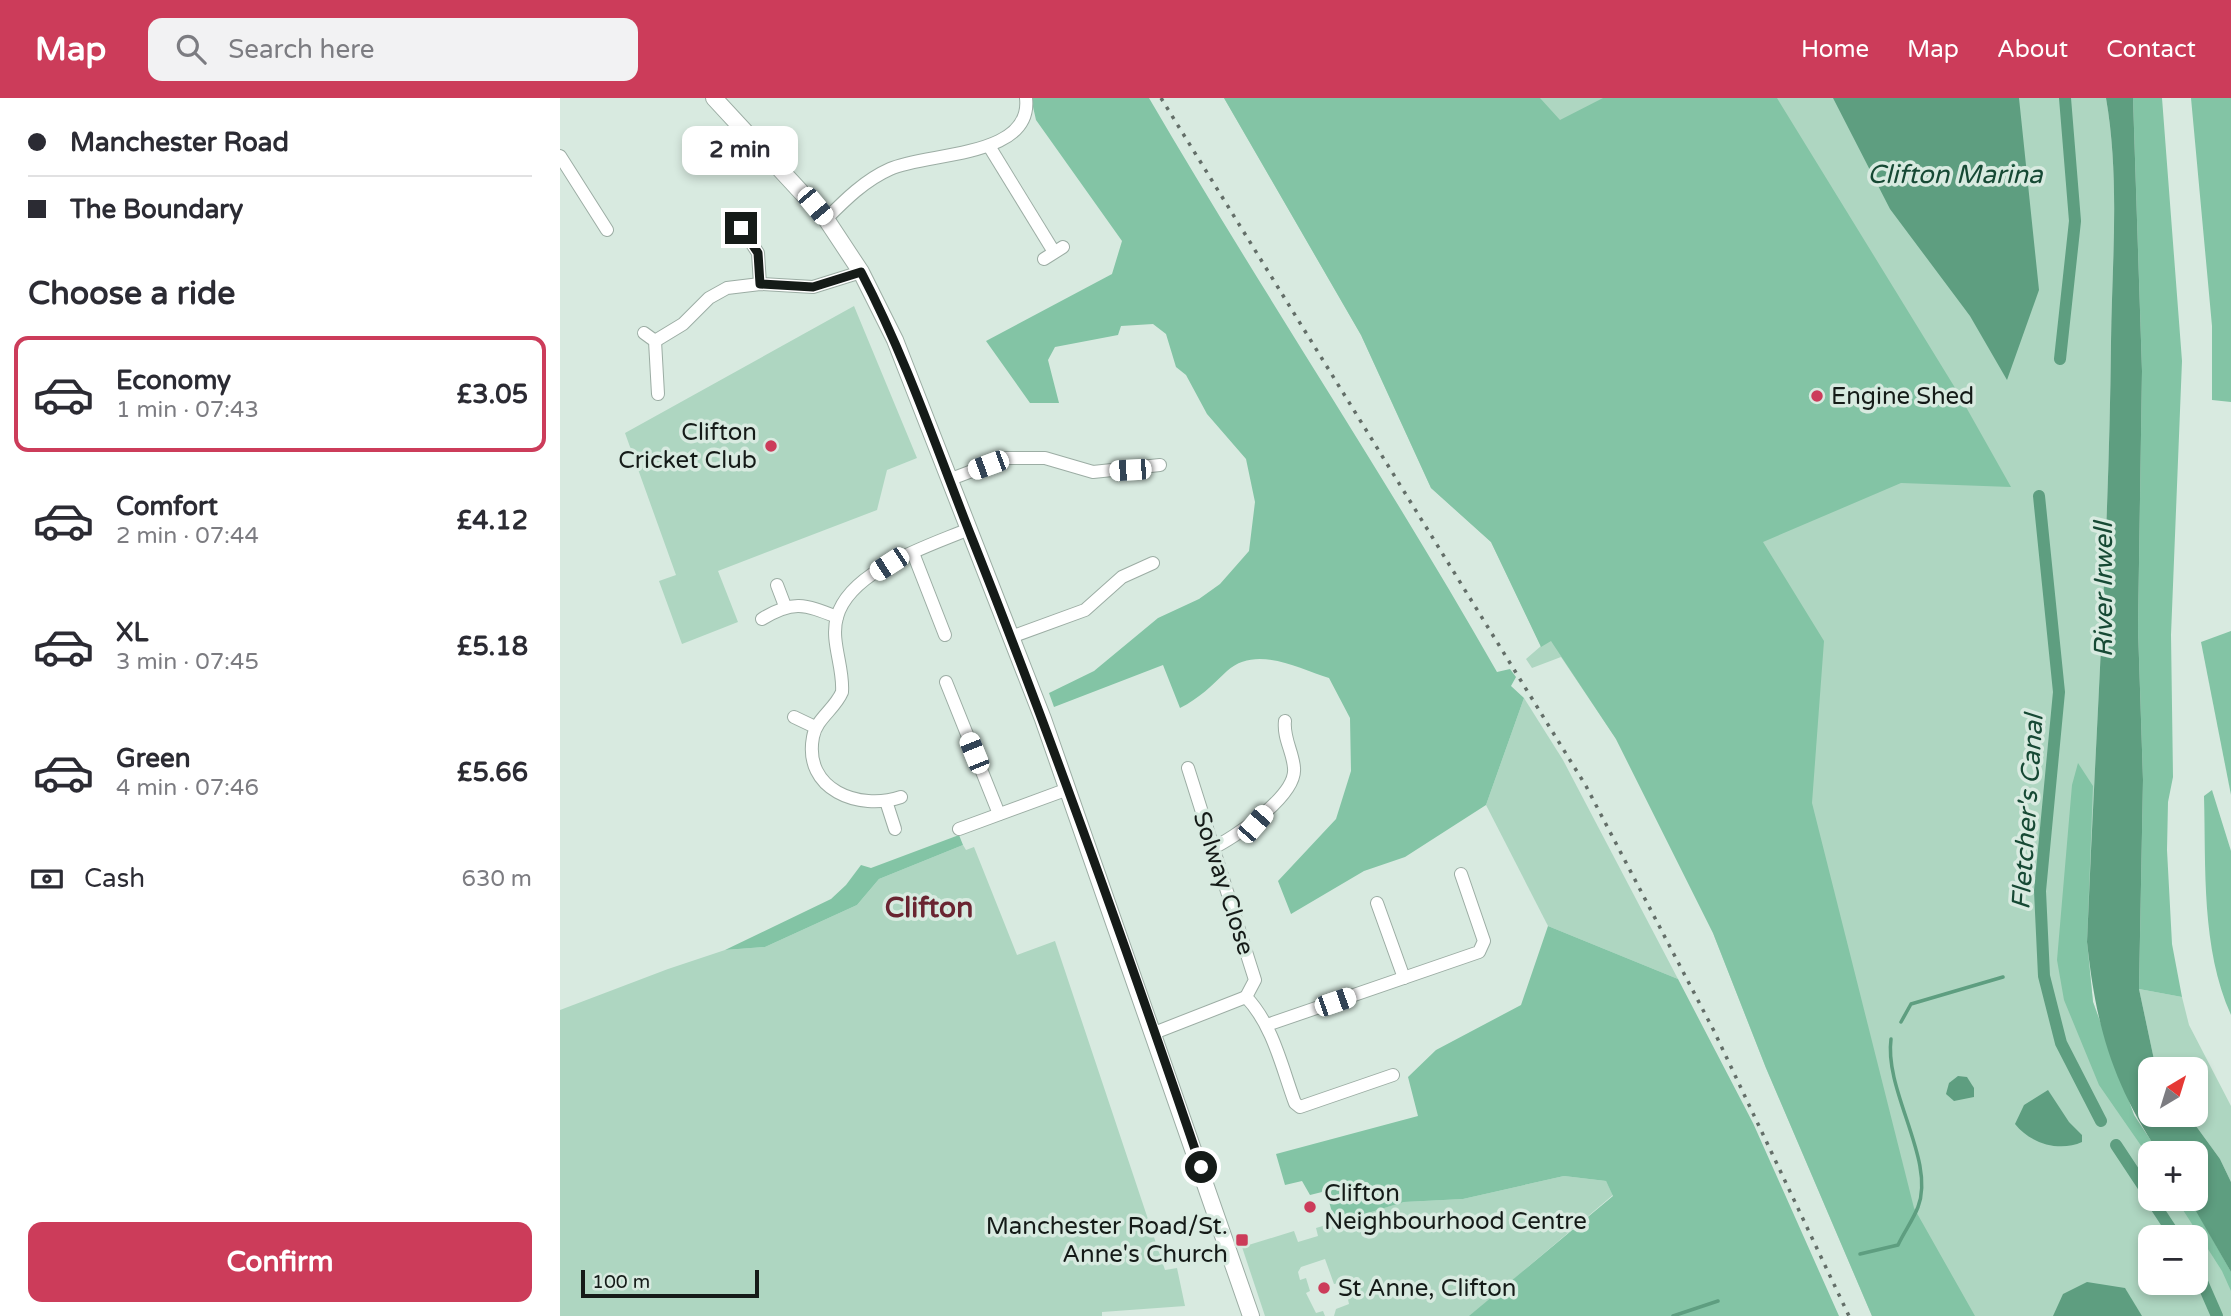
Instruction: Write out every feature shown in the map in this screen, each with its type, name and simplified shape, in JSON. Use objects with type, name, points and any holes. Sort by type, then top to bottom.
[{"type":"main road","points":[[713,98],[826,219],[861,272],[900,352],[951,478],[1068,789],[1251,1316]]},
{"type":"street","points":[[826,219],[863,186],[888,170],[913,161],[989,146],[1006,138],[1019,127],[1026,112],[1026,98]]},
{"type":"street","points":[[989,146],[1053,253]]},
{"type":"street","points":[[560,156],[607,230]]},
{"type":"street","points":[[741,228],[758,253],[760,284]]},
{"type":"street","points":[[658,394],[649,337],[683,324],[718,292],[760,284],[813,287],[861,272]]},
{"type":"street","points":[[951,478],[1006,458],[1045,458],[1093,472],[1160,465]]},
{"type":"street","points":[[901,797],[886,802],[858,800],[829,787],[819,773],[813,752],[815,727],[838,701],[842,692],[836,637],[837,617],[862,582],[889,564],[969,529]]},
{"type":"street","points":[[913,553],[932,619],[945,635]]},
{"type":"street","points":[[1011,637],[1085,610],[1129,572],[1153,563]]},
{"type":"street","points":[[777,584],[785,606]]},
{"type":"street","points":[[762,619],[785,606],[811,606],[837,617]]},
{"type":"street","points":[[946,682],[999,814]]},
{"type":"street","points":[[794,717],[815,727]]},
{"type":"street","points":[[1211,849],[1255,824],[1293,780],[1295,769],[1284,731],[1284,721]]},
{"type":"street","name":"Solway Close","points":[[1188,768],[1211,849],[1255,980],[1246,997]]},
{"type":"street","points":[[959,829],[1068,789]]},
{"type":"street","points":[[886,802],[895,829]]},
{"type":"street","points":[[1267,1025],[1484,948],[1461,874]]},
{"type":"street","points":[[1377,902],[1404,978]]},
{"type":"street","points":[[1154,1033],[1246,997],[1258,1009],[1267,1025],[1296,1103],[1300,1107],[1393,1075]]},
{"type":"shaded area","points":[[1031,98],[1149,98],[1412,527],[1497,672],[1510,669],[1516,677],[1511,686],[1524,698],[1486,805],[1405,857],[1364,871],[1291,914],[1278,881],[1336,819],[1351,771],[1350,718],[1329,678],[1264,659],[1238,663],[1199,696],[1180,708],[1163,665],[1054,707],[1049,693],[1094,671],[1158,618],[1199,599],[1220,584],[1249,551],[1255,502],[1246,459],[1207,414],[1186,375],[1176,367],[1166,334],[1153,324],[1121,326],[1118,335],[1055,347],[1048,360],[1059,403],[1030,403],[986,341],[1112,274],[1122,241],[1036,120]]},
{"type":"shaded area","points":[[1224,98],[2106,98],[2113,159],[2114,220],[2108,492],[2087,942],[2093,1002],[2138,1127],[2142,1127],[2151,1141],[2138,1141],[2138,1211],[2196,1211],[2204,1225],[2138,1225],[2138,1295],[2208,1295],[2208,1232],[2231,1272],[2231,1316],[1872,1316],[1766,1068],[1713,933],[1616,739],[1561,657],[1532,668],[1526,659],[1541,646],[1491,542],[1431,488],[1361,335]]},
{"type":"shaded area","points":[[1224,98],[1540,98],[1560,120],[1603,98],[1777,98],[1957,391],[2011,487],[1901,483],[1763,542],[1824,641],[1812,803],[1914,1208],[1975,1316],[1872,1316],[1766,1068],[1713,933],[1616,739],[1551,641],[1541,647],[1491,542],[1431,488],[1361,335]]},
{"type":"shaded area","points":[[2133,98],[2162,98],[2182,361],[2171,635],[2173,777],[2168,802],[2167,850],[2172,944],[2182,997],[2139,989],[2143,780],[2138,628],[2142,371]]},
{"type":"shaded area","points":[[2191,98],[2231,98],[2231,402],[2212,400],[2212,326]]},
{"type":"shaded area","name":"Clifton Cricket Club","points":[[854,306],[917,458],[887,470],[877,510],[718,571],[738,622],[682,644],[659,581],[676,575],[625,433]]},
{"type":"shaded area","points":[[2231,631],[2231,795],[2201,642]]},
{"type":"shaded area","points":[[1524,698],[1563,760],[1678,979],[1548,926],[1486,805]]},
{"type":"shaded area","points":[[2078,763],[2093,786],[2087,942],[2093,1002],[2138,1127],[2142,1127],[2151,1141],[2138,1141],[2099,1085],[2064,1000],[2057,960],[2072,785]]},
{"type":"shaded area","points":[[2212,790],[2231,851],[2231,1015],[2214,963],[2207,907],[2204,796]]},
{"type":"shaded area","points":[[959,835],[963,845],[879,879],[857,905],[765,947],[725,950],[831,899],[861,865],[871,868]]},
{"type":"shaded area","points":[[963,845],[966,850],[974,847],[1017,955],[1055,941],[1165,1270],[1177,1268],[1185,1306],[1102,1312],[1102,1316],[560,1316],[560,1010],[725,950],[765,947],[857,905],[879,879]]},
{"type":"shaded area","points":[[1548,926],[1678,979],[1753,1123],[1839,1316],[1469,1316],[1613,1196],[1606,1181],[1564,1176],[1463,1199],[1404,1202],[1335,1223],[1326,1191],[1310,1195],[1302,1181],[1285,1185],[1276,1154],[1418,1116],[1408,1077],[1436,1050],[1521,1005]]},
{"type":"shaded area","points":[[2139,989],[2182,997],[2189,1025],[2206,1057],[2153,1057]]},
{"type":"shaded area","points":[[2208,1062],[2231,1106],[2231,1182],[2220,1159],[2197,1127],[2208,1127]]},
{"type":"shaded area","points":[[1564,1176],[1606,1181],[1613,1195],[1470,1316],[1334,1316],[1336,1309],[1349,1304],[1347,1295],[1342,1296],[1338,1283],[1334,1284],[1325,1259],[1301,1267],[1298,1272],[1300,1280],[1306,1278],[1310,1291],[1306,1293],[1316,1313],[1323,1311],[1325,1316],[1265,1316],[1242,1247],[1294,1231],[1298,1242],[1318,1236],[1316,1228],[1404,1202],[1463,1199]]},
{"type":"shaded area","points":[[2184,1211],[2197,1211],[2205,1225],[2193,1225]]},
{"type":"shaded area","points":[[2208,1231],[2231,1272],[2231,1291],[2208,1249]]},
{"type":"water","name":"Clifton Marina","points":[[1833,98],[2019,98],[2039,290],[2007,380],[1970,316],[1890,209]]},
{"type":"water","points":[[2106,98],[2133,98],[2142,371],[2138,628],[2143,780],[2139,989],[2153,1057],[2138,1057],[2138,1118],[2118,1077],[2101,1027],[2087,942],[2108,492],[2114,250],[2110,128]]},
{"type":"water","points":[[1958,1076],[1967,1077],[1974,1088],[1974,1097],[1954,1101],[1946,1094],[1949,1083]]},
{"type":"water","points":[[2048,1090],[2069,1122],[2082,1135],[2082,1142],[2064,1146],[2046,1144],[2029,1137],[2015,1124],[2024,1105]]},
{"type":"water","points":[[2143,1127],[2197,1127],[2207,1141],[2152,1141]]},
{"type":"water","points":[[2208,1142],[2231,1182],[2231,1272],[2208,1232],[2208,1225],[2204,1225],[2196,1211],[2208,1211]]},
{"type":"water","points":[[2087,1282],[2125,1288],[2142,1316],[2053,1316],[2063,1294]]},
{"type":"waterway","points":[[2060,359],[2075,221],[2065,98]]},
{"type":"waterway","name":"Fletcher's Canal","points":[[2039,496],[2059,692],[2040,891],[2044,976],[2061,1043],[2101,1121]]},
{"type":"waterway","points":[[1901,1022],[1911,1004],[2003,977]]},
{"type":"waterway","points":[[1860,1254],[1898,1245],[1914,1217],[1922,1189],[1916,1147],[1895,1081],[1891,1039]]},
{"type":"waterway","name":"Fletcher's Canal","points":[[2116,1145],[2138,1178]]},
{"type":"waterway","name":"Fletcher's Canal","points":[[2159,1211],[2168,1225]]},
{"type":"waterway","name":"Fletcher's Canal","points":[[2208,1295],[2217,1316]]},
{"type":"waterway","points":[[1673,1316],[1718,1301]]},
{"type":"railway","points":[[1161,98],[1586,786],[1714,1031],[1849,1316]]},
{"type":"place","name":"Engine Shed","points":[[1817,396]]},
{"type":"place","name":"Clifton Cricket Club","points":[[771,446]]},
{"type":"place","name":"Clifton Neighbourhood Centre","points":[[1310,1207]]},
{"type":"place","name":"Manchester Road/St. Anne's Church","points":[[1242,1240]]},
{"type":"place","name":"St Anne, Clifton","points":[[1324,1288]]},
{"type":"district","name":"Clifton","points":[[929,907]]},
{"type":"route","points":[[741,228],[758,253],[760,284],[813,287],[861,272],[878,305],[925,410],[1044,719],[1201,1167]]},
{"type":"water label","name":"River Irwell","points":[[2103,590]]}]
